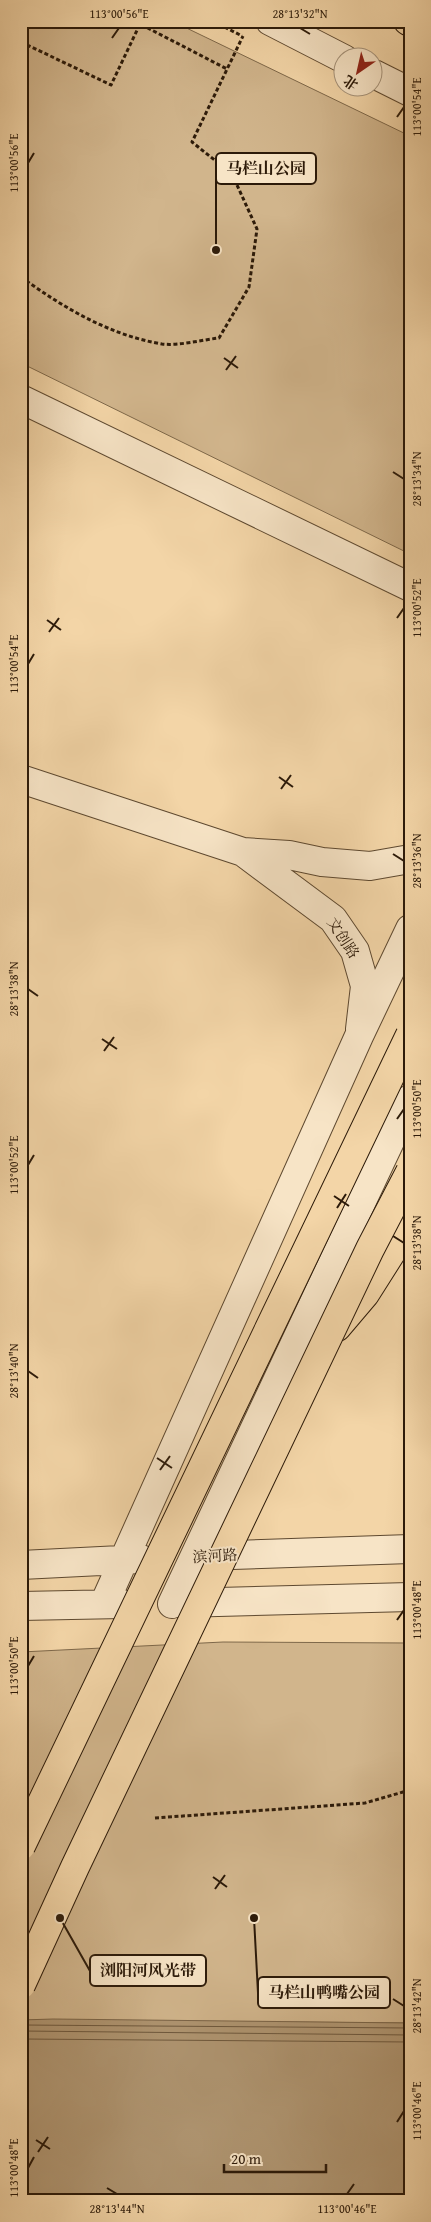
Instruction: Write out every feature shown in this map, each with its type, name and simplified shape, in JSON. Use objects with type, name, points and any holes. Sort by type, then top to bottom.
[{"type":"main road","points":[[21,1846],[410,1035]]},
{"type":"main road","points":[[21,1985],[79,1858],[328,1337],[410,1172]]},
{"type":"main road","points":[[328,1337],[365,1294],[410,1223]]},
{"type":"street","points":[[258,25],[334,55]]},
{"type":"street","points":[[384,79],[410,92]]},
{"type":"street","points":[[21,399],[410,587]]},
{"type":"street","name":"文创路","points":[[21,779],[243,852],[289,855],[322,862],[370,866],[410,859]]},
{"type":"street","name":"文创路","points":[[243,852],[333,919],[355,951],[365,986],[359,1036]]},
{"type":"street","points":[[104,1604],[359,1036],[410,929]]},
{"type":"street","points":[[172,1604],[192,1557],[410,1100]]},
{"type":"street","name":"滨河路","points":[[21,1565],[278,1552],[410,1549]]},
{"type":"street","points":[[21,1606],[410,1597]]},
{"type":"path","points":[[21,42],[112,85],[140,24],[227,69]]},
{"type":"path","points":[[21,277],[53,300],[105,329],[163,344],[219,338],[249,287],[257,229],[232,174],[192,142],[227,69],[258,25]]},
{"type":"path","points":[[155,1818],[365,1803],[410,1790]]},
{"type":"shaded area","points":[[21,21],[172,21],[410,136],[410,554],[21,363]]},
{"type":"shaded area","points":[[223,1642],[410,1643],[410,2023],[21,2020],[21,1652]]},
{"type":"water","points":[[21,2020],[410,2023],[410,2201],[21,2201]]},
{"type":"place","name":"马栏山公园","points":[[216,250]]},
{"type":"place","name":"浏阳河风光带","points":[[60,1918]]},
{"type":"place","name":"马栏山鸭嘴公园","points":[[254,1918]]}]
